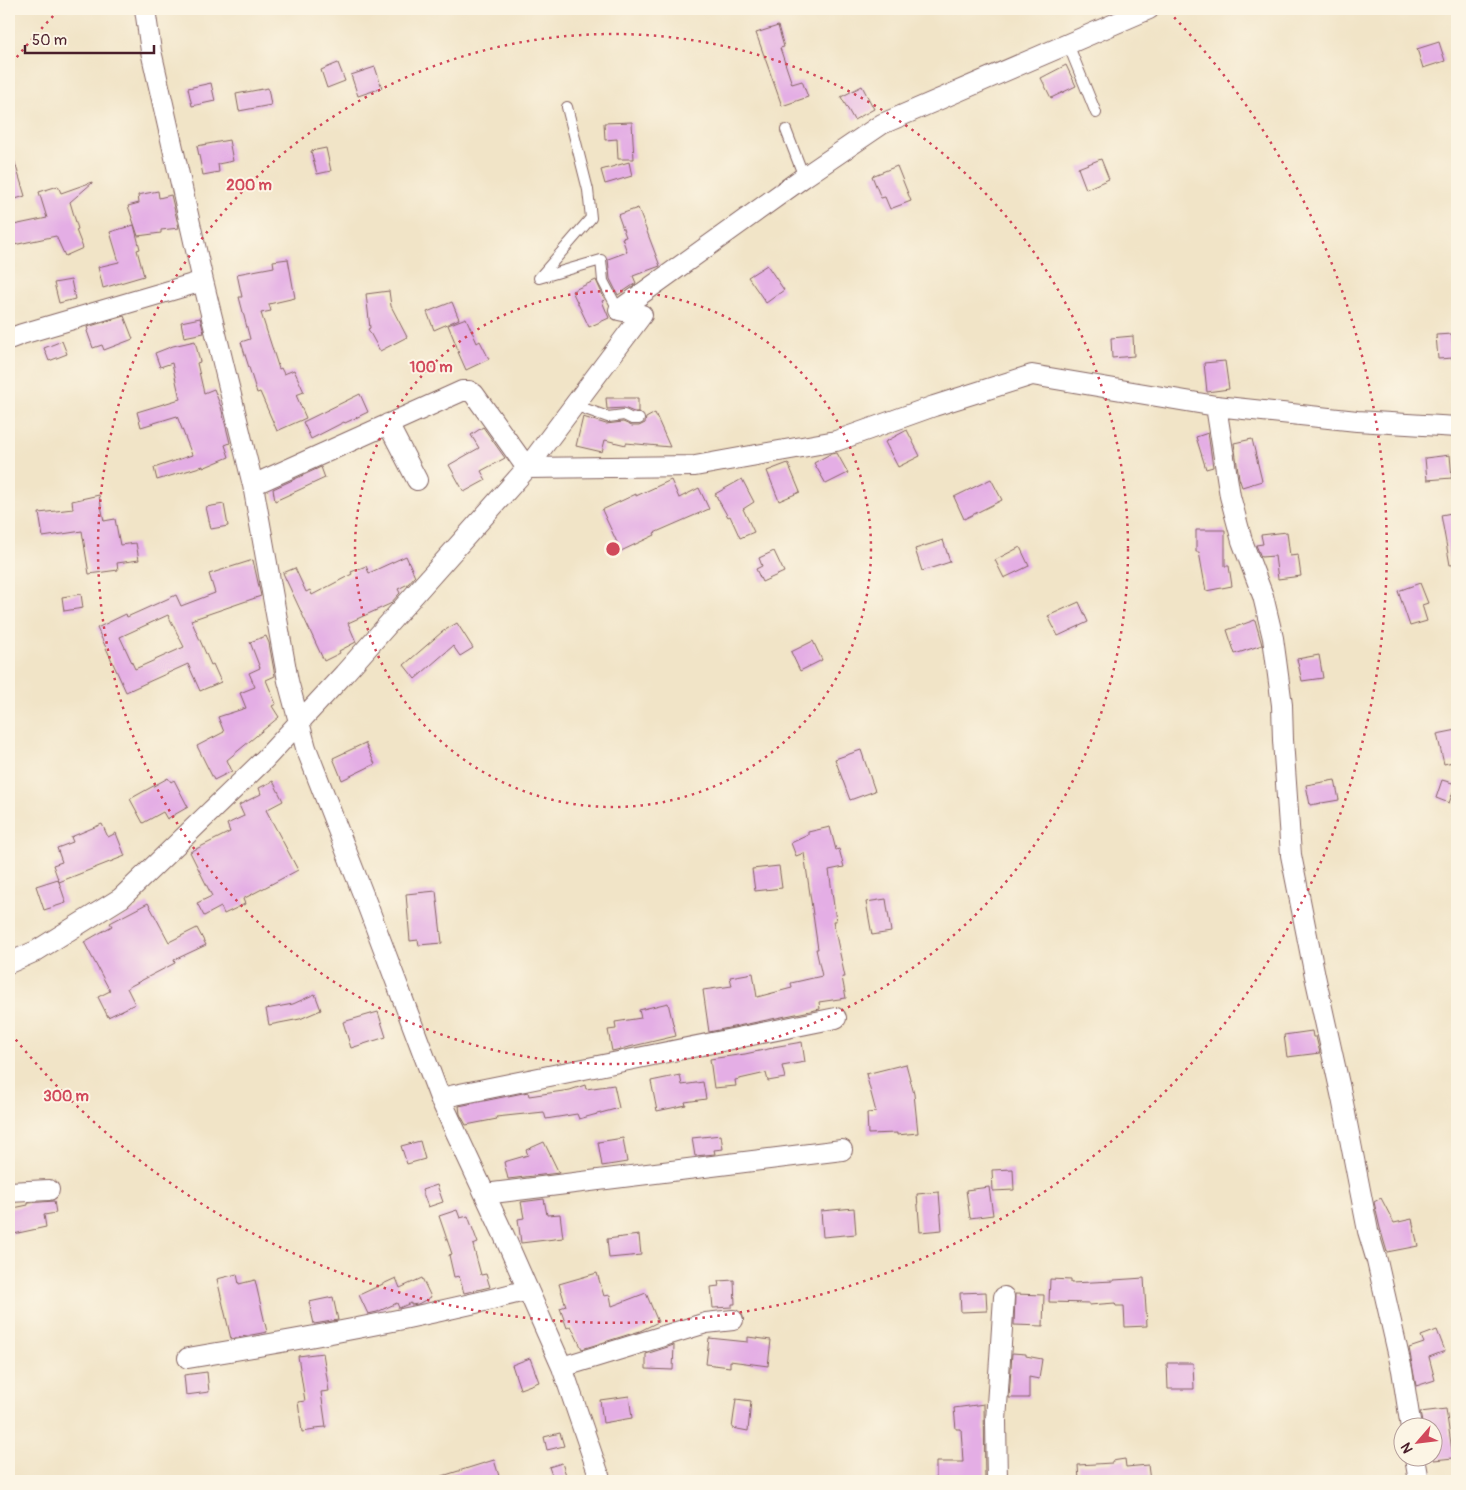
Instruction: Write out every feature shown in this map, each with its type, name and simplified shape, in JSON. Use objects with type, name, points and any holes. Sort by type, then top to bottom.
[{"type":"street","points":[[145,9],[151,51],[203,281],[253,485],[288,681],[306,748],[440,1098],[562,1367],[601,1481]]},
{"type":"street","points":[[9,963],[36,951],[121,898],[265,760],[527,468],[642,315],[619,310],[804,177],[882,124],[1149,9]]},
{"type":"street","points":[[9,339],[203,281]]},
{"type":"street","points":[[527,468],[695,466],[836,442],[934,406],[1032,375],[1216,406],[1357,421],[1457,427]]},
{"type":"street","points":[[253,485],[462,391],[469,391],[474,394],[527,468]]},
{"type":"street","points":[[1216,406],[1230,496],[1242,542],[1263,596],[1273,638],[1282,705],[1282,740],[1291,854],[1368,1231],[1377,1261],[1402,1370],[1409,1418]]},
{"type":"street","points":[[388,424],[417,480]]},
{"type":"street","points":[[440,1098],[836,1018]]},
{"type":"street","points":[[485,1194],[842,1150]]},
{"type":"street","points":[[9,1192],[49,1190]]},
{"type":"street","points":[[188,1358],[277,1343],[460,1306],[528,1290]]},
{"type":"street","points":[[997,1481],[996,1421],[1004,1297]]},
{"type":"street","points":[[562,1367],[706,1323],[733,1320]]},
{"type":"street","points":[[1417,1468],[1419,1481]]},
{"type":"lane","points":[[1068,44],[1096,113]]},
{"type":"lane","points":[[567,108],[588,190],[590,218],[539,278],[600,260],[603,281],[630,331]]},
{"type":"lane","points":[[786,130],[804,177]]},
{"type":"lane","points":[[574,405],[608,417],[624,415],[639,420]]},
{"type":"building","points":[[778,26],[784,47],[780,48],[792,84],[802,81],[808,97],[782,106],[756,33]]},
{"type":"building","points":[[1439,42],[1445,61],[1423,68],[1417,49]]},
{"type":"building","points":[[338,63],[345,81],[327,88],[321,70]]},
{"type":"building","points":[[1066,65],[1076,86],[1051,98],[1041,78]]},
{"type":"building","points":[[375,67],[382,88],[358,96],[351,75]]},
{"type":"building","points":[[211,83],[215,101],[192,106],[188,88]]},
{"type":"building","points":[[862,86],[874,109],[854,120],[841,97]]},
{"type":"building","points":[[268,88],[271,105],[239,111],[236,94]]},
{"type":"building","points":[[632,122],[634,159],[618,159],[617,139],[605,140],[604,123]]},
{"type":"building","points":[[229,140],[233,161],[218,164],[219,172],[203,175],[197,146]]},
{"type":"building","points":[[326,148],[331,171],[317,174],[311,151]]},
{"type":"building","points":[[12,153],[25,196],[9,201],[9,154]]},
{"type":"building","points":[[1101,159],[1109,179],[1086,189],[1078,168]]},
{"type":"building","points":[[629,162],[632,176],[605,184],[601,170]]},
{"type":"building","points":[[897,166],[911,201],[890,209],[885,197],[881,198],[872,176]]},
{"type":"building","points":[[92,182],[70,202],[78,229],[76,230],[83,248],[65,256],[56,236],[9,246],[9,226],[47,218],[39,192],[58,186],[61,193]]},
{"type":"building","points":[[158,191],[159,198],[171,195],[179,228],[138,236],[128,206],[139,203],[138,195]]},
{"type":"building","points":[[638,208],[660,266],[633,276],[636,283],[618,295],[610,279],[608,259],[627,252],[622,238],[626,237],[618,215]]},
{"type":"building","points":[[134,225],[140,249],[137,250],[144,276],[103,288],[98,267],[119,262],[110,232]]},
{"type":"building","points":[[288,259],[295,298],[269,304],[271,311],[261,313],[279,369],[281,368],[284,374],[294,370],[304,392],[296,395],[306,418],[277,431],[260,392],[257,393],[241,342],[250,339],[239,297],[242,297],[237,274],[274,267],[273,261]]},
{"type":"building","points":[[767,265],[784,290],[766,303],[748,277]]},
{"type":"building","points":[[71,280],[75,299],[59,303],[54,283]]},
{"type":"building","points":[[596,280],[605,300],[602,301],[609,318],[589,327],[572,291]]},
{"type":"building","points":[[389,291],[391,306],[407,337],[380,351],[368,329],[370,328],[366,294]]},
{"type":"building","points":[[452,302],[459,319],[434,330],[427,312]]},
{"type":"building","points":[[124,316],[133,339],[104,350],[102,345],[93,348],[87,327]]},
{"type":"building","points":[[200,318],[204,333],[184,337],[181,322]]},
{"type":"building","points":[[466,318],[477,343],[480,341],[489,359],[466,370],[448,325]]},
{"type":"building","points":[[1452,334],[1453,358],[1438,359],[1436,335]]},
{"type":"building","points":[[1133,336],[1134,356],[1112,358],[1111,338]]},
{"type":"building","points":[[62,341],[67,354],[49,361],[44,348]]},
{"type":"building","points":[[195,341],[200,362],[197,363],[204,393],[214,389],[221,407],[230,443],[225,445],[229,457],[203,468],[203,466],[157,480],[154,468],[192,455],[177,416],[141,427],[137,412],[180,399],[172,363],[160,367],[155,353],[173,346]]},
{"type":"building","points":[[1225,361],[1229,389],[1207,392],[1204,363]]},
{"type":"building","points":[[360,394],[368,412],[311,439],[303,422]]},
{"type":"building","points":[[606,398],[638,398],[638,412],[624,408],[607,409]]},
{"type":"building","points":[[655,413],[670,447],[626,443],[626,445],[605,440],[602,452],[576,446],[583,417],[606,424],[623,422],[632,426],[639,426],[645,423],[646,418]]},
{"type":"building","points":[[483,427],[505,458],[481,471],[486,480],[464,492],[449,465],[479,448],[471,435]]},
{"type":"building","points":[[907,430],[920,456],[898,467],[885,442]]},
{"type":"building","points":[[1208,433],[1213,467],[1206,469],[1196,437]]},
{"type":"building","points":[[1252,439],[1262,481],[1242,487],[1234,443]]},
{"type":"building","points":[[837,453],[848,473],[826,484],[814,463],[830,454]]},
{"type":"building","points":[[1450,455],[1452,478],[1427,480],[1425,458]]},
{"type":"building","points":[[788,463],[800,492],[779,501],[767,471]]},
{"type":"building","points":[[321,467],[325,478],[275,501],[273,489]]},
{"type":"building","points":[[742,479],[754,502],[743,509],[754,532],[740,538],[730,516],[728,517],[715,494]]},
{"type":"building","points":[[991,479],[1002,500],[964,519],[954,497]]},
{"type":"building","points":[[671,480],[679,498],[699,488],[709,509],[654,533],[655,535],[621,551],[602,510]]},
{"type":"building","points":[[99,495],[104,521],[115,519],[120,545],[136,543],[139,560],[117,563],[118,570],[89,574],[82,531],[43,537],[39,513],[73,509],[72,501]]},
{"type":"building","points":[[224,504],[228,526],[211,529],[206,507]]},
{"type":"building","points":[[1457,512],[1457,564],[1450,565],[1441,515]]},
{"type":"building","points":[[1196,530],[1225,530],[1225,566],[1229,566],[1232,586],[1206,591],[1199,552],[1196,552]]},
{"type":"building","points":[[1287,532],[1290,556],[1298,555],[1301,576],[1278,579],[1275,556],[1261,557],[1256,545],[1263,544],[1261,535]]},
{"type":"building","points":[[943,540],[950,562],[922,571],[915,549]]},
{"type":"building","points":[[1020,547],[1029,566],[1004,578],[995,560]]},
{"type":"building","points":[[774,551],[784,572],[762,582],[756,569],[762,566],[759,558]]},
{"type":"building","points":[[406,556],[415,576],[408,584],[398,589],[400,593],[390,604],[348,623],[356,642],[324,661],[283,573],[295,568],[306,592],[310,590],[312,595],[352,574],[351,572],[366,566],[369,573]]},
{"type":"building","points":[[253,560],[261,596],[191,620],[211,665],[213,664],[221,682],[200,691],[188,664],[126,692],[97,628],[126,614],[127,617],[176,595],[181,606],[215,593],[209,574]],"holes":[[[168,615],[184,647],[135,669],[120,637]]]},
{"type":"building","points":[[1420,583],[1428,603],[1422,605],[1427,621],[1410,626],[1398,591]]},
{"type":"building","points":[[81,594],[83,608],[64,611],[62,597]]},
{"type":"building","points":[[1079,602],[1088,622],[1058,636],[1048,616]]},
{"type":"building","points":[[1255,620],[1262,645],[1235,654],[1227,630]]},
{"type":"building","points":[[457,623],[473,648],[460,656],[453,646],[415,679],[404,665],[442,632]]},
{"type":"building","points":[[266,636],[275,676],[266,680],[276,704],[272,706],[279,717],[227,760],[232,771],[214,780],[197,746],[224,732],[218,717],[246,708],[240,693],[255,687],[249,673],[260,668],[250,642]]},
{"type":"building","points":[[813,641],[822,660],[800,671],[791,652]]},
{"type":"building","points":[[1319,655],[1323,678],[1302,681],[1297,659]]},
{"type":"building","points":[[1457,730],[1457,761],[1444,764],[1437,734]]},
{"type":"building","points":[[365,743],[375,764],[342,780],[333,758]]},
{"type":"building","points":[[861,750],[875,791],[850,800],[835,759]]},
{"type":"building","points":[[168,778],[171,782],[174,780],[188,807],[167,819],[163,812],[143,823],[130,799]]},
{"type":"building","points":[[1335,780],[1339,800],[1310,805],[1306,785]]},
{"type":"building","points":[[1442,780],[1456,784],[1449,803],[1436,798]]},
{"type":"building","points":[[273,781],[283,801],[266,810],[298,870],[243,899],[245,904],[224,914],[221,907],[204,916],[197,903],[212,896],[190,852],[230,832],[227,824],[244,816],[239,805],[261,794],[259,788]]},
{"type":"building","points":[[102,824],[108,837],[116,833],[125,856],[59,882],[53,865],[62,862],[57,848],[73,842],[71,837]]},
{"type":"building","points":[[830,827],[836,850],[839,849],[844,867],[829,870],[836,921],[833,921],[845,977],[842,977],[846,998],[819,1002],[820,1009],[709,1032],[703,990],[732,986],[730,977],[753,973],[757,997],[792,988],[791,983],[822,976],[816,949],[818,949],[804,853],[796,856],[791,843],[808,835],[808,832]]},
{"type":"building","points":[[779,866],[782,888],[755,891],[752,869]]},
{"type":"building","points":[[58,879],[66,903],[44,910],[36,886]]},
{"type":"building","points":[[436,891],[442,943],[419,945],[418,940],[410,941],[406,894]]},
{"type":"building","points":[[886,899],[891,932],[872,935],[866,902]]},
{"type":"building","points":[[148,903],[169,942],[197,928],[206,945],[174,960],[175,963],[127,988],[135,1004],[108,1017],[98,997],[110,991],[84,942],[112,926],[110,923]]},
{"type":"building","points":[[315,994],[321,1010],[300,1019],[269,1025],[266,1009],[293,1004]]},
{"type":"building","points":[[668,1003],[676,1036],[612,1051],[608,1030],[616,1029],[615,1022],[641,1018],[639,1010]]},
{"type":"building","points":[[378,1012],[386,1037],[351,1048],[343,1022]]},
{"type":"building","points":[[1312,1031],[1313,1037],[1316,1037],[1320,1053],[1287,1057],[1284,1035]]},
{"type":"building","points":[[802,1042],[805,1062],[782,1066],[785,1078],[768,1081],[766,1073],[735,1080],[736,1086],[714,1088],[710,1059]]},
{"type":"building","points":[[906,1064],[914,1094],[918,1133],[897,1135],[897,1133],[868,1134],[867,1113],[876,1112],[866,1074]]},
{"type":"building","points":[[680,1075],[682,1085],[703,1082],[706,1099],[685,1102],[686,1105],[657,1111],[651,1081]]},
{"type":"building","points":[[585,1085],[586,1089],[614,1085],[619,1108],[579,1119],[577,1114],[546,1119],[544,1112],[496,1117],[497,1119],[466,1125],[460,1114],[459,1106],[528,1092],[529,1096],[570,1090]]},
{"type":"building","points":[[721,1135],[723,1149],[714,1150],[715,1154],[695,1156],[692,1138]]},
{"type":"building","points":[[623,1138],[627,1162],[602,1166],[598,1142]]},
{"type":"building","points":[[420,1141],[425,1159],[407,1164],[401,1146]]},
{"type":"building","points":[[544,1142],[559,1173],[508,1179],[504,1162],[528,1155],[526,1150]]},
{"type":"building","points":[[1013,1169],[1014,1190],[993,1191],[992,1170]]},
{"type":"building","points":[[437,1185],[443,1202],[428,1207],[422,1190]]},
{"type":"building","points":[[989,1187],[993,1215],[970,1218],[966,1190]]},
{"type":"building","points":[[939,1192],[942,1230],[920,1232],[917,1194]]},
{"type":"building","points":[[1381,1198],[1394,1223],[1412,1219],[1418,1246],[1387,1252],[1374,1202]]},
{"type":"building","points":[[544,1199],[547,1215],[560,1214],[563,1238],[521,1243],[518,1219],[524,1218],[521,1202]]},
{"type":"building","points":[[54,1201],[56,1213],[44,1215],[46,1227],[9,1235],[9,1209],[28,1205],[28,1203]]},
{"type":"building","points":[[854,1208],[856,1234],[823,1237],[821,1211]]},
{"type":"building","points":[[457,1210],[460,1218],[468,1216],[478,1243],[473,1245],[481,1275],[486,1274],[490,1287],[464,1293],[459,1276],[454,1277],[449,1255],[452,1254],[439,1216]]},
{"type":"building","points":[[639,1235],[641,1255],[609,1258],[607,1239]]},
{"type":"building","points":[[597,1273],[604,1296],[610,1295],[612,1306],[646,1293],[658,1322],[640,1331],[582,1349],[571,1326],[567,1328],[560,1308],[566,1306],[559,1284]]},
{"type":"building","points":[[237,1274],[239,1284],[255,1280],[267,1332],[231,1339],[217,1279]]},
{"type":"building","points":[[396,1278],[400,1288],[422,1278],[431,1297],[418,1304],[411,1305],[411,1303],[399,1308],[397,1303],[368,1314],[359,1295]]},
{"type":"building","points":[[1144,1278],[1147,1326],[1125,1327],[1124,1306],[1116,1306],[1115,1303],[1089,1305],[1089,1303],[1049,1302],[1050,1279],[1071,1280],[1071,1283]]},
{"type":"building","points":[[734,1280],[735,1304],[732,1304],[732,1307],[713,1308],[711,1287],[719,1286],[718,1281]]},
{"type":"building","points":[[986,1292],[987,1311],[961,1312],[960,1293]]},
{"type":"building","points":[[1015,1294],[1044,1295],[1043,1326],[1014,1325]]},
{"type":"building","points":[[333,1297],[338,1320],[314,1324],[309,1302]]},
{"type":"building","points":[[1437,1330],[1445,1351],[1429,1357],[1435,1380],[1416,1386],[1409,1348],[1424,1343],[1421,1336]]},
{"type":"building","points":[[748,1337],[771,1340],[768,1366],[730,1361],[730,1367],[706,1364],[709,1338],[748,1342]]},
{"type":"building","points":[[674,1345],[673,1370],[646,1369],[646,1354]]},
{"type":"building","points":[[323,1353],[329,1391],[321,1392],[326,1427],[302,1432],[298,1402],[305,1401],[298,1356]]},
{"type":"building","points":[[1012,1353],[1026,1354],[1026,1356],[1042,1359],[1039,1379],[1029,1377],[1029,1398],[1009,1398]]},
{"type":"building","points":[[530,1358],[539,1382],[520,1389],[512,1365]]},
{"type":"building","points":[[1167,1363],[1193,1363],[1194,1389],[1168,1389]]},
{"type":"building","points":[[207,1372],[209,1392],[186,1395],[184,1375]]},
{"type":"building","points":[[629,1396],[632,1418],[603,1423],[600,1400]]},
{"type":"building","points":[[736,1399],[751,1401],[748,1431],[732,1428]]},
{"type":"building","points":[[984,1404],[985,1481],[936,1481],[936,1462],[963,1462],[961,1429],[956,1429],[954,1408]]},
{"type":"building","points":[[1446,1409],[1453,1458],[1444,1459],[1444,1418],[1421,1418],[1420,1412]]},
{"type":"building","points":[[560,1433],[564,1446],[547,1450],[544,1437]]},
{"type":"building","points":[[1125,1459],[1126,1467],[1148,1465],[1150,1481],[1079,1481],[1078,1465],[1112,1463],[1112,1461]]},
{"type":"building","points":[[494,1460],[499,1476],[481,1481],[436,1481],[436,1478]]},
{"type":"building","points":[[562,1463],[568,1481],[554,1481],[549,1467]]}]
